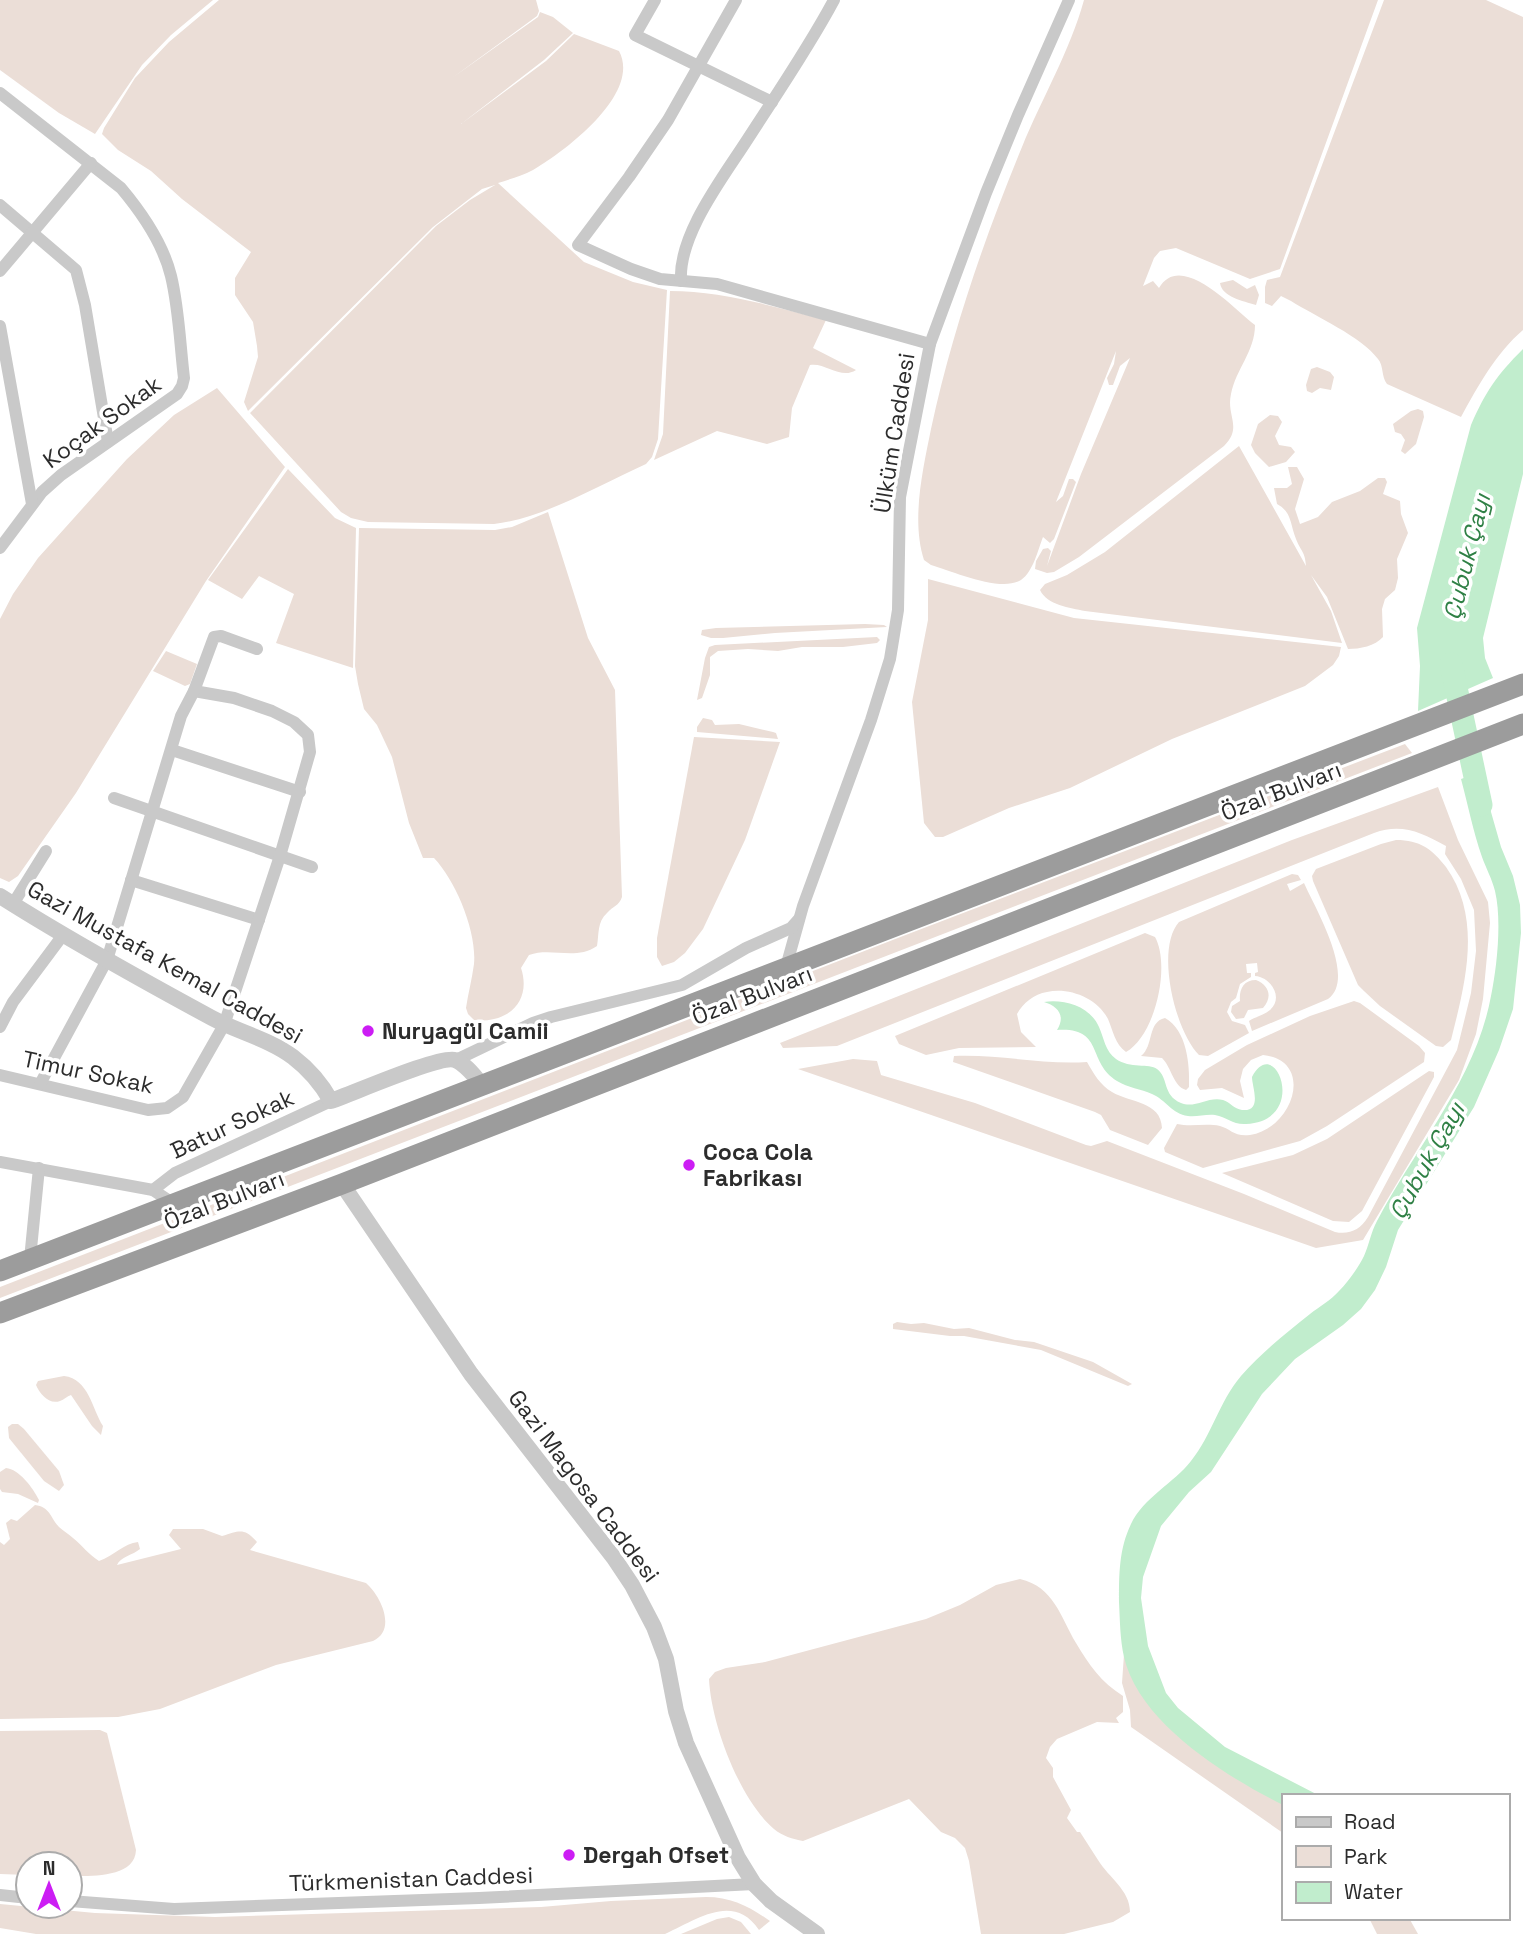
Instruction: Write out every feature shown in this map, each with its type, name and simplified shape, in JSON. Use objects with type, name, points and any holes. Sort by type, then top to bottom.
[{"type":"highway","name":"Özal Bulvarı","points":[[0,1271],[1523,684]]},
{"type":"highway","name":"Özal Bulvarı","points":[[0,1313],[342,1184],[1517,726]]},
{"type":"street","points":[[655,0],[635,35],[772,102]]},
{"type":"street","points":[[736,0],[660,131],[578,245],[648,276],[717,284],[930,344]]},
{"type":"street","points":[[681,281],[682,259],[695,226],[834,0]]},
{"type":"street","name":"Ülküm Caddesi","points":[[786,967],[799,919],[871,720],[890,659],[898,610],[900,497],[930,344],[986,193],[1069,0]]},
{"type":"street","name":"Koçak Sokak","points":[[0,93],[91,163],[121,188],[137,207],[162,253],[171,278],[184,378],[177,394],[61,475],[32,504],[0,548]]},
{"type":"street","points":[[0,271],[91,163]]},
{"type":"street","points":[[0,205],[76,270],[108,442]]},
{"type":"street","points":[[0,326],[32,504]]},
{"type":"street","points":[[40,1084],[107,960],[184,707],[194,691],[214,637],[221,636],[257,649]]},
{"type":"street","points":[[194,691],[234,698],[272,711],[302,727],[310,744],[300,792],[224,1025]]},
{"type":"street","points":[[172,750],[300,792]]},
{"type":"street","points":[[114,798],[312,867]]},
{"type":"street","points":[[7,900],[46,851]]},
{"type":"street","points":[[131,880],[259,920]]},
{"type":"street","name":"Gazi Mustafa Kemal Caddesi","points":[[7,900],[63,935],[224,1025],[292,1056],[321,1083],[331,1101]]},
{"type":"street","points":[[331,1101],[439,1060],[456,1060],[551,1017],[682,985],[746,948],[791,928],[799,919]]},
{"type":"street","points":[[0,1027],[13,1002],[63,935]]},
{"type":"street","name":"Timur Sokak","points":[[0,1075],[148,1110],[167,1108],[177,1103],[190,1089],[224,1025]]},
{"type":"street","points":[[456,1060],[482,1086]]},
{"type":"street","name":"Batur Sokak","points":[[153,1190],[175,1173],[331,1101]]},
{"type":"street","points":[[0,1162],[153,1190],[174,1204]]},
{"type":"street","points":[[30,1259],[39,1168]]},
{"type":"street","name":"Gazi Magosa Caddesi","points":[[342,1184],[471,1374],[632,1585],[662,1646],[686,1743],[738,1858],[754,1884],[771,1901],[817,1934]]},
{"type":"street","name":"Türkmenistan Caddesi","points":[[84,1902],[174,1909],[479,1898],[754,1884]]},
{"type":"green space","points":[[0,0],[213,0],[171,35],[142,65],[95,134],[59,113],[0,70]]},
{"type":"green space","points":[[219,0],[536,0],[539,11],[537,16],[452,78],[538,17],[540,12],[553,17],[573,33],[544,60],[461,124],[546,61],[574,34],[619,51],[623,68],[620,85],[596,120],[547,161],[529,172],[498,183],[584,262],[633,282],[667,290],[658,439],[652,457],[646,464],[572,500],[513,521],[494,524],[368,522],[351,518],[341,512],[250,413],[436,226],[495,185],[482,189],[433,227],[248,411],[244,402],[258,357],[257,346],[253,322],[235,295],[235,278],[251,252],[182,199],[151,171],[118,150],[102,134],[135,78],[169,42]]},
{"type":"green space","points":[[1084,0],[1378,0],[1280,269],[1250,279],[1176,248],[1160,251],[1154,258],[1143,286],[1153,281],[1159,288],[1169,278],[1180,276],[1194,279],[1221,296],[1255,325],[1249,352],[1231,394],[1233,427],[1230,439],[1079,557],[1054,572],[1035,569],[1043,549],[1048,548],[1051,551],[1047,566],[1081,474],[1130,358],[1120,366],[1113,385],[1109,385],[1107,378],[1114,364],[1116,351],[1056,502],[1063,496],[1069,479],[1073,479],[1076,482],[1054,539],[1050,543],[1043,537],[1032,566],[1021,580],[1012,583],[989,583],[931,565],[924,560],[918,528],[922,477],[939,393],[970,286],[1008,182],[1071,38]]},
{"type":"green space","points":[[1384,0],[1486,0],[1523,17],[1523,330],[1496,359],[1461,417],[1387,384],[1378,359],[1338,327],[1281,296],[1272,306],[1265,303],[1267,280],[1280,277]]},
{"type":"green space","points":[[1233,280],[1247,289],[1255,285],[1259,295],[1256,305],[1225,292],[1220,283]]},
{"type":"green space","points":[[670,291],[729,297],[826,320],[813,348],[856,370],[845,373],[810,365],[792,408],[789,437],[767,444],[717,431],[654,460],[663,434]]},
{"type":"green space","points":[[1317,367],[1330,372],[1334,377],[1331,390],[1320,388],[1312,393],[1307,391],[1311,369]]},
{"type":"green space","points":[[217,388],[285,467],[206,581],[76,793],[18,876],[9,882],[0,878],[0,619],[13,594],[38,558],[127,459],[174,415]]},
{"type":"green space","points":[[1418,409],[1423,411],[1424,417],[1416,444],[1405,454],[1401,451],[1405,440],[1401,434],[1395,432],[1393,424]]},
{"type":"green space","points":[[1270,415],[1278,416],[1282,422],[1275,436],[1279,445],[1291,447],[1295,452],[1286,462],[1269,467],[1251,445],[1258,424]]},
{"type":"green space","points":[[1239,446],[1306,566],[1304,554],[1288,515],[1277,504],[1274,488],[1287,488],[1292,484],[1288,467],[1297,467],[1304,479],[1295,509],[1300,524],[1318,517],[1332,502],[1360,491],[1378,478],[1385,478],[1387,482],[1383,494],[1400,501],[1401,514],[1408,533],[1397,559],[1398,578],[1395,590],[1385,599],[1382,609],[1383,637],[1380,640],[1367,646],[1348,649],[1327,597],[1311,575],[1331,611],[1342,643],[1085,611],[1060,605],[1043,595],[1040,590],[1045,584],[1067,575],[1105,552]]},
{"type":"green space","points":[[288,469],[335,518],[356,528],[353,668],[276,643],[294,594],[259,576],[242,599],[208,580]]},
{"type":"green space","points":[[548,512],[588,638],[615,690],[622,897],[602,920],[597,946],[580,953],[546,952],[529,955],[521,968],[523,991],[514,1008],[497,1018],[474,1020],[466,1008],[474,964],[468,922],[457,893],[442,868],[434,858],[423,858],[409,823],[392,757],[377,725],[364,709],[358,684],[355,666],[359,528],[495,530],[512,527]]},
{"type":"green space","points":[[928,579],[1074,618],[1341,647],[1333,665],[1305,686],[1172,739],[1070,788],[1009,808],[943,837],[935,837],[924,823],[912,702],[928,620]]},
{"type":"green space","points":[[865,624],[887,627],[723,638],[701,635],[702,630],[716,628]]},
{"type":"green space","points":[[877,637],[880,640],[877,643],[843,647],[718,651],[710,657],[710,675],[702,698],[697,700],[709,647]]},
{"type":"green space","points":[[166,651],[197,664],[190,684],[185,686],[153,671]]},
{"type":"green space","points":[[703,718],[712,720],[715,725],[739,724],[773,732],[778,739],[697,732]]},
{"type":"green space","points":[[694,737],[780,742],[745,840],[703,929],[685,953],[674,962],[662,966],[657,957],[657,938]]},
{"type":"green space","points":[[1405,744],[1412,753],[0,1298],[0,1287]]},
{"type":"green space","points":[[1438,787],[1458,840],[1488,902],[1490,923],[1483,999],[1476,1034],[1459,1080],[1363,1240],[1316,1248],[798,1069],[853,1059],[877,1061],[881,1075],[975,1103],[1086,1145],[1107,1141],[1335,1232],[1354,1230],[1368,1217],[1457,1050],[1471,993],[1476,951],[1474,910],[1461,879],[1445,854],[1446,846],[1411,830],[1393,829],[1374,833],[837,1046],[783,1048],[780,1043],[1292,840]]},
{"type":"green space","points":[[1396,840],[1419,844],[1436,855],[1457,887],[1464,908],[1468,930],[1465,974],[1451,1040],[1443,1047],[1436,1046],[1380,1006],[1358,985],[1313,881],[1312,876],[1316,869]]},
{"type":"green space","points":[[1292,874],[1298,875],[1301,880],[1287,884],[1290,891],[1304,883],[1331,943],[1338,976],[1336,989],[1328,999],[1252,1031],[1249,1021],[1270,1010],[1276,1000],[1276,994],[1266,980],[1255,976],[1258,972],[1257,963],[1246,964],[1247,973],[1251,973],[1251,977],[1240,984],[1236,998],[1227,1012],[1232,1021],[1245,1025],[1249,1033],[1208,1056],[1199,1055],[1182,1028],[1171,990],[1168,970],[1172,934],[1179,922]]},
{"type":"green space","points":[[1145,933],[1155,937],[1160,950],[1161,982],[1145,1031],[1126,1052],[1097,1005],[1082,996],[1064,991],[1047,992],[1033,997],[1017,1014],[1021,1032],[1036,1047],[959,1048],[926,1055],[899,1044],[895,1036]]},
{"type":"green space","points":[[1256,980],[1267,988],[1269,996],[1266,1004],[1263,1008],[1248,1010],[1244,1018],[1236,1019],[1231,1012],[1232,1006],[1240,1001],[1240,993],[1245,984]]},
{"type":"green space","points":[[1354,1001],[1419,1046],[1425,1053],[1424,1062],[1300,1141],[1203,1168],[1165,1152],[1164,1148],[1177,1124],[1220,1126],[1236,1134],[1250,1135],[1265,1130],[1278,1120],[1287,1108],[1293,1081],[1289,1069],[1279,1060],[1263,1055],[1251,1060],[1243,1069],[1240,1081],[1244,1098],[1222,1088],[1200,1090],[1198,1079],[1205,1070],[1247,1045],[1310,1016]]},
{"type":"green space","points":[[1165,1018],[1178,1031],[1186,1049],[1189,1087],[1186,1090],[1175,1081],[1162,1058],[1141,1056],[1148,1046],[1155,1024]]},
{"type":"green space","points":[[954,1056],[1087,1062],[1108,1089],[1119,1096],[1143,1104],[1156,1113],[1162,1128],[1148,1145],[1110,1130],[1101,1115],[1095,1112],[953,1062]]},
{"type":"green space","points":[[1429,1071],[1434,1072],[1434,1077],[1362,1211],[1349,1222],[1333,1221],[1222,1173],[1293,1155],[1327,1139]]},
{"type":"green space","points":[[924,1323],[954,1329],[969,1328],[1034,1342],[1093,1362],[1132,1384],[1128,1386],[1041,1350],[964,1336],[893,1329],[893,1324]]},
{"type":"green space","points":[[64,1376],[79,1383],[89,1396],[103,1426],[101,1435],[71,1395],[60,1401],[52,1401],[42,1395],[36,1385],[38,1381]]},
{"type":"green space","points":[[18,1424],[24,1429],[59,1471],[64,1485],[59,1491],[44,1481],[9,1438],[8,1427]]},
{"type":"green space","points":[[6,1468],[25,1480],[39,1500],[38,1503],[18,1494],[2,1492],[0,1472]]},
{"type":"green space","points":[[35,1505],[47,1510],[59,1527],[99,1561],[138,1542],[140,1549],[117,1565],[181,1549],[169,1535],[173,1529],[203,1529],[222,1536],[245,1532],[257,1542],[250,1550],[366,1583],[381,1604],[384,1629],[373,1641],[276,1665],[160,1709],[118,1717],[0,1719],[0,1542],[4,1545],[10,1539],[6,1523],[11,1519],[17,1521]]},
{"type":"green space","points":[[1020,1579],[1032,1583],[1048,1596],[1091,1666],[1108,1685],[1123,1696],[1123,1712],[1116,1718],[1119,1723],[1097,1722],[1057,1739],[1046,1758],[1071,1810],[1067,1818],[1123,1891],[1130,1912],[1113,1922],[1064,1934],[981,1934],[965,1848],[955,1838],[941,1832],[909,1799],[803,1841],[777,1831],[761,1816],[739,1780],[721,1738],[711,1697],[709,1679],[715,1672],[765,1662],[926,1619],[960,1605],[996,1585]]},
{"type":"green space","points":[[1125,1640],[1135,1674],[1282,1797],[1282,1832],[1131,1727],[1130,1710],[1122,1683]]},
{"type":"green space","points":[[100,1730],[107,1733],[136,1850],[134,1859],[128,1866],[120,1871],[84,1876],[84,1850],[14,1850],[14,1874],[0,1874],[0,1731]]},
{"type":"green space","points":[[706,1897],[724,1899],[755,1911],[770,1921],[759,1930],[749,1919],[738,1913],[714,1912],[665,1934],[36,1934],[0,1928],[0,1904],[14,1905],[14,1920],[84,1920],[84,1912],[215,1917],[541,1907]]},
{"type":"green space","points":[[729,1917],[741,1922],[751,1934],[681,1934],[717,1919]]},
{"type":"green space","points":[[1370,1920],[1410,1920],[1418,1934],[1377,1934]]},
{"type":"water","points":[[1523,349],[1523,474],[1483,638],[1485,658],[1493,678],[1418,711],[1420,666],[1417,628],[1471,425],[1492,384]]},
{"type":"water","points":[[1484,771],[1491,812],[1520,905],[1521,933],[1513,1009],[1499,1050],[1474,1107],[1398,1230],[1375,1290],[1361,1309],[1295,1359],[1262,1394],[1211,1472],[1189,1492],[1161,1526],[1143,1577],[1141,1598],[1148,1646],[1166,1693],[1178,1708],[1225,1747],[1316,1794],[1282,1794],[1282,1804],[1212,1763],[1188,1745],[1147,1704],[1133,1681],[1124,1657],[1119,1602],[1122,1552],[1136,1515],[1191,1461],[1241,1376],[1274,1344],[1336,1294],[1353,1275],[1364,1256],[1377,1221],[1443,1112],[1472,1056],[1483,1027],[1493,984],[1498,916],[1495,891],[1479,847],[1461,779]]},
{"type":"water","points":[[1044,1002],[1068,1003],[1083,1009],[1095,1020],[1112,1056],[1127,1064],[1157,1069],[1171,1096],[1181,1103],[1217,1099],[1248,1110],[1254,1103],[1252,1077],[1261,1066],[1270,1065],[1277,1071],[1282,1082],[1282,1096],[1277,1109],[1266,1119],[1246,1124],[1215,1115],[1182,1115],[1157,1097],[1121,1083],[1107,1073],[1089,1040],[1082,1034],[1057,1030],[1061,1016],[1053,1006]]},
{"type":"waterway","name":"Çubuk Çayı","points":[[1451,664],[1481,805]]},
{"type":"place","name":"Nuryagül Camii","points":[[368,1031]]},
{"type":"place","name":"Coca Cola Fabrikası","points":[[689,1165]]},
{"type":"place","name":"Dergah Ofset","points":[[569,1855]]}]
